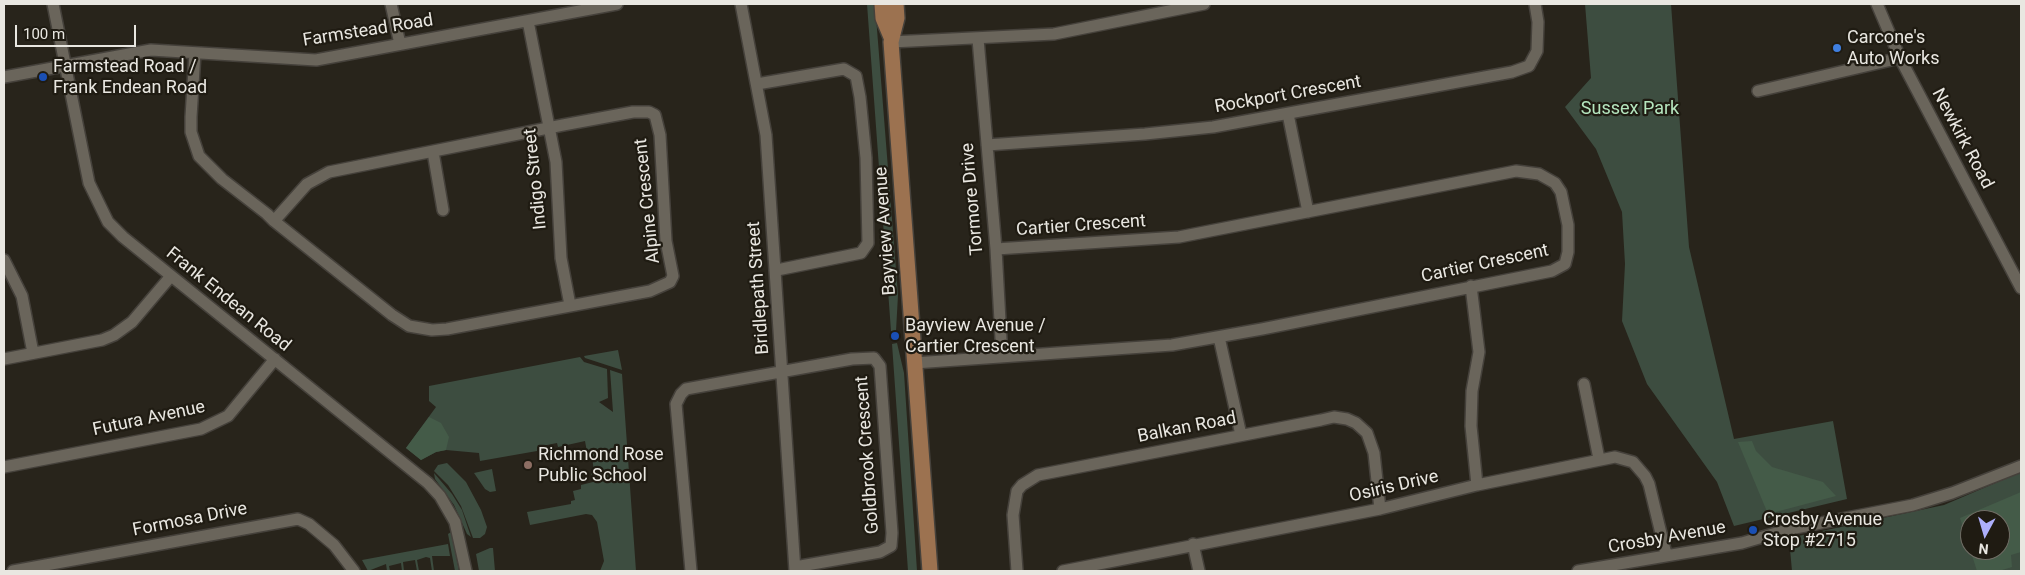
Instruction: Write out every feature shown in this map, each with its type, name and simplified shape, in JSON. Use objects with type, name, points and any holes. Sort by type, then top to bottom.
[{"type":"main road","name":"Bayview Avenue","points":[[882,4],[883,18],[891,40],[930,571]]},
{"type":"main road","name":"Bayview Avenue","points":[[891,40],[897,18],[896,4]]},
{"type":"street","name":"Frank Endean Road","points":[[53,4],[89,183],[100,210],[123,237],[419,475],[440,496],[448,508],[459,535],[466,571]]},
{"type":"street","points":[[391,4],[400,44]]},
{"type":"street","name":"Farmstead Road","points":[[4,77],[138,51],[316,60],[617,4]]},
{"type":"street","name":"Bridlepath Street","points":[[742,4],[766,135],[795,569]]},
{"type":"street","points":[[891,40],[978,39],[1020,34],[1054,34],[1175,7],[1204,4]]},
{"type":"street","name":"Rockport Crescent","points":[[987,145],[1172,132],[1288,114],[1512,72],[1529,66],[1537,51],[1539,39],[1536,4]]},
{"type":"street","name":"Newkirk Road","points":[[1877,4],[1900,58],[2021,288]]},
{"type":"street","name":"Indigo Street","points":[[528,21],[556,162],[561,258],[570,305]]},
{"type":"street","name":"Tormore Drive","points":[[978,39],[996,249],[1002,356]]},
{"type":"street","name":"Alpine Crescent","points":[[196,53],[190,117],[191,132],[199,156],[222,179],[274,221],[392,315],[410,326],[432,330],[447,329],[650,291],[670,282],[673,276],[666,241],[660,135],[655,115],[643,111],[329,172],[307,184],[274,221]]},
{"type":"street","points":[[1758,91],[1900,58]]},
{"type":"street","points":[[757,84],[844,69],[856,76],[860,96],[866,158],[868,243],[861,253],[776,270]]},
{"type":"street","points":[[1288,114],[1308,212]]},
{"type":"street","points":[[433,152],[443,210]]},
{"type":"street","name":"Cartier Crescent","points":[[914,363],[1172,345],[1552,271],[1565,264],[1568,252],[1568,225],[1561,192],[1555,183],[1539,174],[1516,171],[1165,238],[996,249]]},
{"type":"street","points":[[4,260],[22,296],[33,353]]},
{"type":"street","points":[[4,358],[114,336],[132,322],[171,276]]},
{"type":"street","points":[[1471,286],[1479,352],[1472,390],[1471,426],[1477,486]]},
{"type":"street","points":[[1219,337],[1241,435]]},
{"type":"street","name":"Goldbrook Crescent","points":[[783,373],[860,358],[868,357],[877,360],[880,366],[892,533],[890,546],[887,550],[795,569]]},
{"type":"street","name":"Futura Avenue","points":[[4,467],[201,429],[228,416],[275,359]]},
{"type":"street","points":[[691,571],[676,404],[686,389],[783,373]]},
{"type":"street","points":[[1584,384],[1599,459]]},
{"type":"street","name":"Balkan Road","points":[[1017,571],[1013,515],[1017,491],[1028,480],[1050,472],[1334,418],[1356,423],[1367,433],[1372,442],[1380,509]]},
{"type":"street","name":"Osiris Drive","points":[[1063,571],[1193,544],[1380,509],[1599,459],[1624,458],[1633,462],[1649,484],[1666,554]]},
{"type":"street","name":"Crosby Avenue","points":[[1578,571],[1629,567],[1666,554],[1742,542],[1790,529],[1913,506],[2021,466]]},
{"type":"street","name":"Formosa Drive","points":[[13,571],[298,519],[309,524],[334,545],[354,571]]},
{"type":"street","points":[[1193,544],[1198,571]]},
{"type":"green space","points":[[867,4],[875,4],[898,295],[896,331],[891,331]]},
{"type":"green space","name":"Sussex Park","points":[[1585,4],[1671,4],[1689,247],[1734,439],[1833,421],[1847,499],[1734,526],[1717,482],[1647,384],[1622,321],[1625,264],[1622,212],[1596,149],[1565,107],[1591,78]]},
{"type":"green space","points":[[897,343],[904,373],[917,571],[908,571],[892,344]]},
{"type":"green space","points":[[618,350],[622,370],[585,358],[584,356]]},
{"type":"green space","points":[[580,357],[584,362],[607,369],[608,398],[599,402],[613,412],[610,370],[622,374],[636,571],[600,571],[604,561],[597,522],[592,515],[586,514],[530,525],[527,512],[571,504],[571,501],[575,500],[573,491],[581,489],[581,485],[593,482],[591,473],[594,471],[591,451],[587,452],[585,441],[558,447],[557,443],[537,447],[537,451],[480,461],[479,453],[446,450],[436,452],[421,460],[406,448],[436,407],[429,401],[429,386]]},
{"type":"green space","points":[[429,417],[441,423],[449,437],[446,450],[436,452],[421,460],[406,448]]},
{"type":"green space","points":[[1752,441],[1756,451],[1772,467],[1823,482],[1836,496],[1768,514],[1738,442]]},
{"type":"green space","points":[[447,463],[466,482],[481,510],[487,527],[485,534],[480,538],[473,538],[461,506],[448,485],[434,471],[438,465]]},
{"type":"green space","points":[[492,469],[496,491],[490,492],[485,489],[474,473]]},
{"type":"green space","points":[[2021,472],[2021,571],[1792,571],[1789,538],[1944,505]]},
{"type":"green space","points":[[434,473],[452,494],[462,510],[471,537],[467,534],[454,505],[435,479]]},
{"type":"green space","points":[[2021,492],[2021,552],[2011,555],[2012,567],[1999,571],[1977,571],[1973,560],[2010,560],[2010,510],[1979,510]]},
{"type":"green space","points":[[451,532],[459,571],[455,571],[448,534]]},
{"type":"green space","points":[[448,544],[450,556],[432,556],[434,571],[432,571],[430,558],[426,557],[417,560],[419,571],[417,571],[415,560],[403,562],[404,571],[402,571],[401,563],[389,566],[390,571],[387,571],[386,564],[368,571],[362,560]]},
{"type":"green space","points":[[493,548],[495,571],[479,571],[476,554]]},
{"type":"place","name":"Carcone's Auto Works","points":[[1837,48]]},
{"type":"place","name":"Farmstead Road / Frank Endean Road","points":[[43,77]]},
{"type":"place","name":"Bayview Avenue / Cartier Crescent","points":[[895,336]]},
{"type":"place","name":"Richmond Rose Public School","points":[[528,465]]},
{"type":"place","name":"Crosby Avenue Stop #2715","points":[[1753,530]]}]
